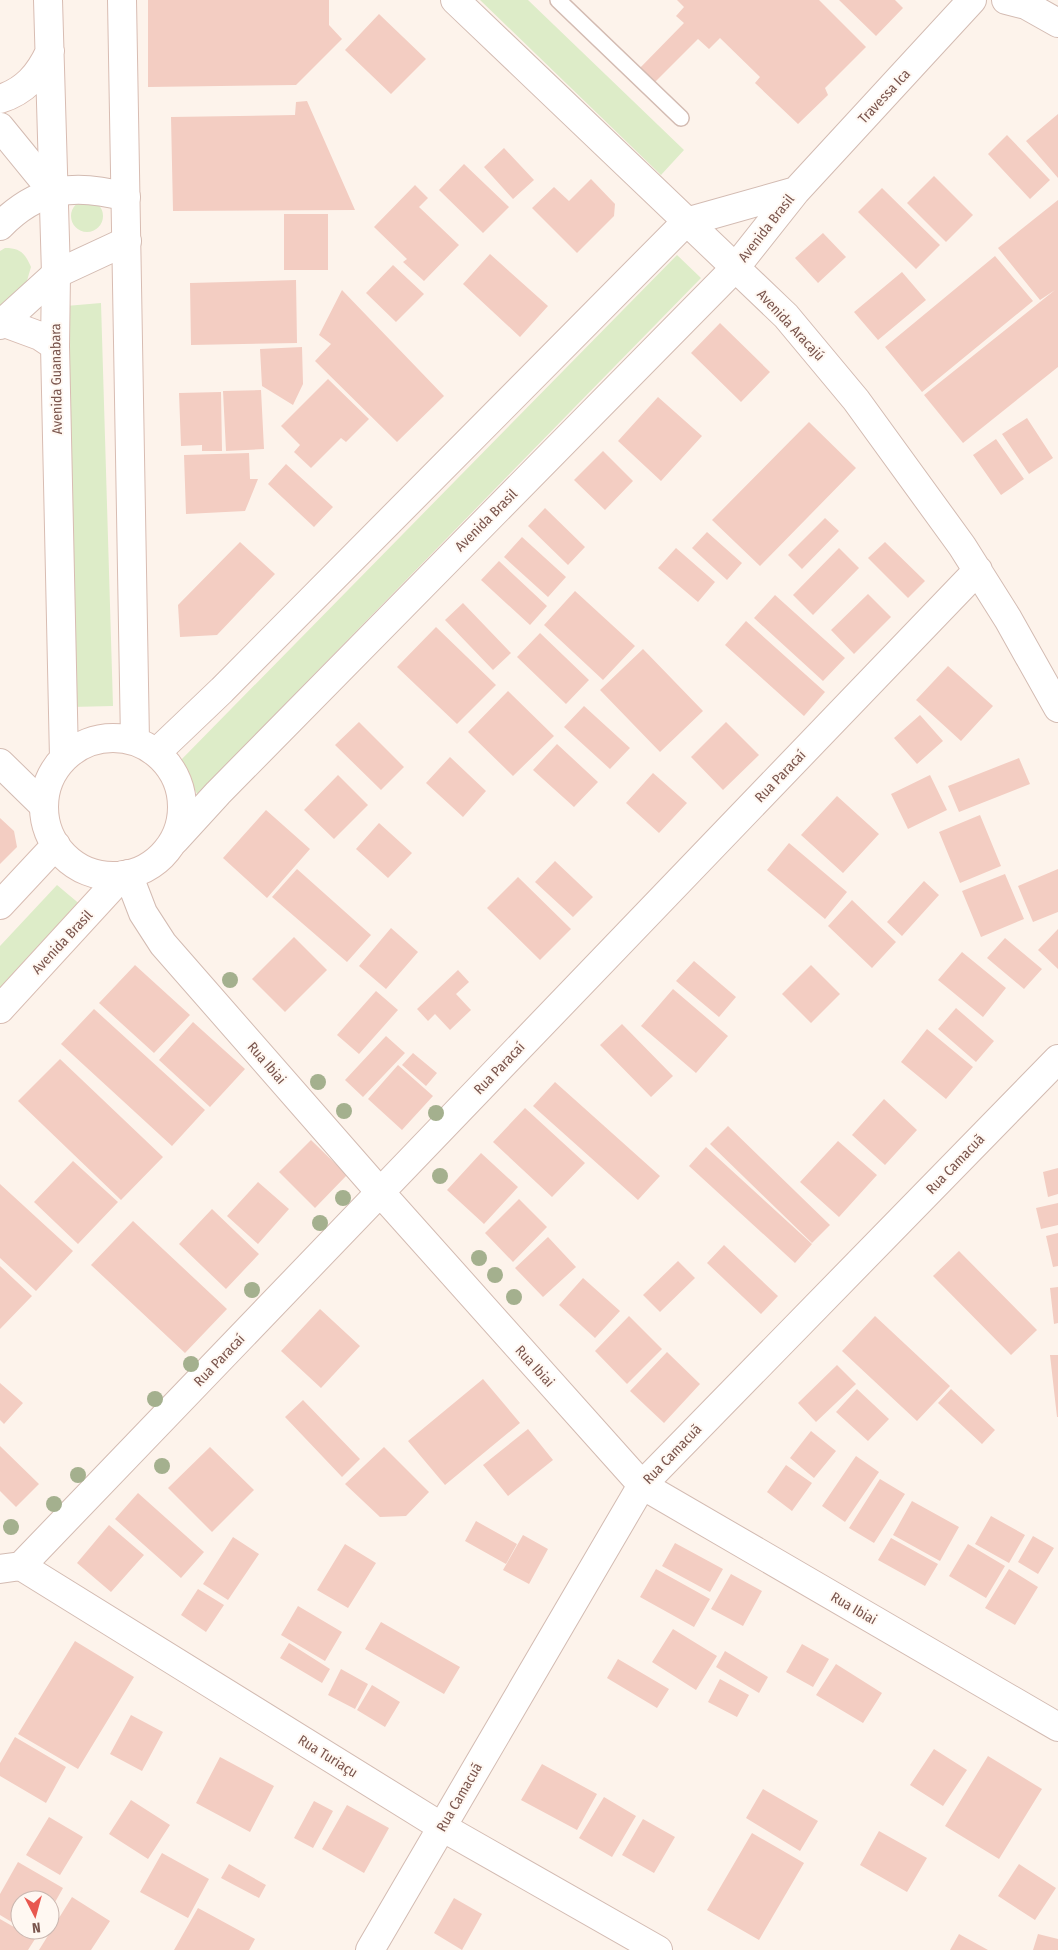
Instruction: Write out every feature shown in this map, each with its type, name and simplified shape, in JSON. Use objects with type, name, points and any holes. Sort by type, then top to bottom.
[{"type":"street","name":"Avenida Guanabara","points":[[48,0],[56,274],[54,346],[64,758]]},
{"type":"street","points":[[122,0],[126,241],[146,747]]},
{"type":"street","name":"Avenida Aracajú","points":[[455,0],[786,316],[850,393],[978,570],[1033,660],[1058,708]]},
{"type":"street","name":"Travessa Ica","points":[[796,191],[972,0]]},
{"type":"street","points":[[1006,0],[1026,5],[1058,23]]},
{"type":"street","points":[[0,99],[23,89],[41,71],[50,51]]},
{"type":"street","points":[[0,126],[53,192]]},
{"type":"street","points":[[0,226],[10,216],[29,203],[53,192],[92,190],[126,198]]},
{"type":"street","name":"Avenida Brasil","points":[[146,747],[222,690],[686,222],[796,191]]},
{"type":"street","name":"Avenida Brasil","points":[[175,840],[218,793],[735,268],[796,191]]},
{"type":"street","points":[[54,346],[40,336],[1,323],[56,274],[126,241]]},
{"type":"street","name":"Rua Paracaí","points":[[11,1568],[380,1192],[978,570]]},
{"type":"street","points":[[110,738],[146,747],[176,778],[183,809],[175,840],[163,856],[147,867],[126,875],[98,874],[74,864],[56,845],[47,826],[44,806],[50,780],[64,758],[85,744],[110,738]]},
{"type":"street","points":[[0,763],[44,806]]},
{"type":"street","points":[[0,905],[56,845]]},
{"type":"street","name":"Avenida Brasil","points":[[0,1009],[126,875]]},
{"type":"street","name":"Rua Ibiai","points":[[126,875],[143,913],[163,944],[380,1192],[642,1485],[1058,1727]]},
{"type":"street","name":"Rua Camacuã","points":[[370,1950],[642,1485],[1058,1059]]},
{"type":"street","name":"Rua Turiaçu","points":[[11,1568],[442,1827],[658,1950]]},
{"type":"lane","points":[[558,0],[681,118]]},
{"type":"green space","points":[[480,0],[528,0],[684,150],[661,175]]},
{"type":"green space","points":[[87,200],[93,201],[98,205],[102,210],[102,222],[98,227],[93,231],[87,232],[81,231],[76,227],[72,222],[71,216],[72,210],[76,205],[81,201]]},
{"type":"green space","points":[[5,248],[21,252],[27,258],[31,267],[26,284],[0,312],[0,251]]},
{"type":"green space","points":[[677,255],[701,278],[197,794],[180,761]]},
{"type":"green space","points":[[101,303],[113,706],[71,707],[66,306]]},
{"type":"green space","points":[[57,885],[82,906],[0,994],[0,946]]},
{"type":"building","points":[[148,0],[329,0],[329,25],[342,39],[296,85],[148,87]]},
{"type":"building","points":[[677,0],[819,0],[866,47],[825,88],[828,95],[798,124],[755,83],[760,77],[720,38],[709,49],[698,39],[652,85],[637,71],[684,23],[676,16],[684,7]]},
{"type":"building","points":[[839,0],[895,0],[903,8],[876,36]]},
{"type":"building","points":[[379,14],[426,59],[391,94],[345,50]]},
{"type":"building","points":[[307,101],[355,210],[173,211],[171,117],[295,115],[296,102]]},
{"type":"building","points":[[1058,114],[1058,178],[1026,141]]},
{"type":"building","points":[[1007,135],[1050,180],[1030,199],[988,154]]},
{"type":"building","points":[[504,148],[534,180],[513,199],[484,167]]},
{"type":"building","points":[[464,164],[509,207],[483,233],[439,190]]},
{"type":"building","points":[[934,176],[973,215],[946,242],[907,203]]},
{"type":"building","points":[[591,179],[615,204],[614,216],[577,253],[532,208],[554,187],[569,201]]},
{"type":"building","points":[[415,185],[428,198],[419,207],[459,245],[424,281],[403,262],[407,259],[374,227]]},
{"type":"building","points":[[882,188],[940,245],[916,269],[858,212]]},
{"type":"building","points":[[1058,200],[1058,367],[963,443],[924,395],[1055,290],[1040,300],[998,248]]},
{"type":"building","points":[[284,214],[328,214],[328,270],[284,270]]},
{"type":"building","points":[[823,233],[846,257],[818,283],[795,258]]},
{"type":"building","points":[[490,254],[548,306],[520,337],[463,284]]},
{"type":"building","points":[[995,256],[1033,301],[922,392],[885,347]]},
{"type":"building","points":[[393,265],[424,294],[396,322],[366,293]]},
{"type":"building","points":[[902,272],[926,300],[878,340],[854,312]]},
{"type":"building","points":[[296,280],[297,343],[191,345],[190,283]]},
{"type":"building","points":[[342,290],[444,396],[397,442],[315,361],[331,344],[319,335]]},
{"type":"building","points":[[720,323],[770,372],[741,402],[691,353]]},
{"type":"building","points":[[302,347],[303,384],[293,405],[262,386],[260,349]]},
{"type":"building","points":[[328,379],[369,419],[346,442],[341,438],[311,468],[294,452],[300,445],[281,426]]},
{"type":"building","points":[[261,390],[264,449],[226,451],[223,391]]},
{"type":"building","points":[[221,392],[222,451],[202,451],[202,445],[181,446],[179,393]]},
{"type":"building","points":[[658,397],[702,436],[661,481],[618,441]]},
{"type":"building","points":[[1027,418],[1053,458],[1029,474],[1002,434]]},
{"type":"building","points":[[809,422],[856,468],[760,566],[712,520]]},
{"type":"building","points":[[996,439],[1024,479],[1001,495],[973,455]]},
{"type":"building","points":[[603,451],[633,481],[605,510],[574,480]]},
{"type":"building","points":[[249,453],[250,479],[258,479],[245,511],[186,514],[184,455]]},
{"type":"building","points":[[286,464],[333,507],[314,527],[268,484]]},
{"type":"building","points":[[545,508],[585,547],[568,565],[528,526]]},
{"type":"building","points":[[825,518],[839,531],[802,569],[788,555]]},
{"type":"building","points":[[707,532],[742,563],[727,580],[692,548]]},
{"type":"building","points":[[522,537],[566,577],[548,597],[504,557]]},
{"type":"building","points":[[240,542],[275,574],[217,635],[180,637],[178,605]]},
{"type":"building","points":[[885,542],[925,581],[908,598],[868,558]]},
{"type":"building","points":[[676,548],[715,582],[698,602],[658,568]]},
{"type":"building","points":[[839,548],[859,568],[813,615],[793,595]]},
{"type":"building","points":[[499,561],[547,606],[530,625],[481,580]]},
{"type":"building","points":[[575,591],[635,646],[603,680],[544,625]]},
{"type":"building","points":[[868,594],[891,617],[854,654],[831,630]]},
{"type":"building","points":[[775,595],[845,658],[823,681],[754,618]]},
{"type":"building","points":[[463,603],[511,653],[493,670],[445,620]]},
{"type":"building","points":[[746,621],[825,692],[804,716],[725,645]]},
{"type":"building","points":[[436,627],[496,685],[457,724],[397,667]]},
{"type":"building","points":[[540,633],[589,680],[566,704],[517,657]]},
{"type":"building","points":[[643,649],[703,711],[660,752],[600,690]]},
{"type":"building","points":[[948,666],[993,706],[961,741],[916,700]]},
{"type":"building","points":[[508,691],[554,736],[513,776],[468,732]]},
{"type":"building","points":[[584,706],[630,748],[610,769],[564,727]]},
{"type":"building","points":[[920,715],[943,741],[917,764],[894,738]]},
{"type":"building","points":[[359,722],[404,767],[381,790],[335,745]]},
{"type":"building","points":[[726,722],[759,755],[723,790],[691,757]]},
{"type":"building","points":[[557,744],[598,782],[574,807],[533,770]]},
{"type":"building","points":[[450,757],[486,791],[463,817],[426,783]]},
{"type":"building","points":[[1019,758],[1030,784],[959,812],[948,786]]},
{"type":"building","points":[[653,773],[687,803],[659,833],[626,803]]},
{"type":"building","points":[[338,775],[368,805],[334,839],[304,810]]},
{"type":"building","points":[[930,775],[947,810],[908,829],[891,794]]},
{"type":"building","points":[[837,796],[879,834],[843,873],[801,835]]},
{"type":"building","points":[[266,810],[310,849],[267,898],[223,858]]},
{"type":"building","points":[[980,815],[1001,866],[960,883],[939,832]]},
{"type":"building","points":[[0,818],[14,831],[17,847],[0,864]]},
{"type":"building","points":[[379,823],[412,853],[388,878],[356,849]]},
{"type":"building","points":[[789,843],[847,892],[825,919],[767,870]]},
{"type":"building","points":[[555,861],[593,897],[573,917],[535,882]]},
{"type":"building","points":[[297,869],[371,935],[347,962],[272,897]]},
{"type":"building","points":[[1058,869],[1058,912],[1033,922],[1018,886]]},
{"type":"building","points":[[1005,874],[1024,919],[981,937],[962,891]]},
{"type":"building","points":[[518,877],[571,929],[540,960],[487,908]]},
{"type":"building","points":[[924,881],[939,895],[902,936],[887,922]]},
{"type":"building","points":[[852,900],[896,942],[872,968],[828,926]]},
{"type":"building","points":[[391,928],[418,952],[386,989],[359,966]]},
{"type":"building","points":[[1058,929],[1058,969],[1038,950]]},
{"type":"building","points":[[294,937],[327,970],[285,1012],[252,979]]},
{"type":"building","points":[[1005,938],[1042,969],[1024,989],[987,958]]},
{"type":"building","points":[[962,952],[1006,988],[983,1017],[938,980]]},
{"type":"building","points":[[694,961],[736,997],[719,1017],[676,981]]},
{"type":"building","points":[[135,965],[190,1015],[154,1053],[99,1003]]},
{"type":"building","points":[[811,965],[840,994],[811,1023],[782,994]]},
{"type":"building","points":[[458,970],[469,982],[456,994],[471,1010],[450,1030],[435,1014],[428,1021],[417,1009]]},
{"type":"building","points":[[673,989],[728,1036],[696,1073],[641,1026]]},
{"type":"building","points":[[376,991],[398,1010],[359,1054],[337,1035]]},
{"type":"building","points":[[956,1008],[994,1041],[976,1062],[938,1029]]},
{"type":"building","points":[[94,1009],[205,1110],[172,1146],[61,1044]]},
{"type":"building","points":[[193,1022],[245,1069],[210,1107],[159,1060]]},
{"type":"building","points":[[622,1024],[673,1076],[651,1097],[600,1045]]},
{"type":"building","points":[[927,1029],[973,1067],[946,1099],[901,1062]]},
{"type":"building","points":[[386,1036],[405,1053],[363,1097],[345,1080]]},
{"type":"building","points":[[413,1053],[437,1073],[426,1086],[402,1065]]},
{"type":"building","points":[[60,1059],[163,1157],[121,1200],[18,1101]]},
{"type":"building","points":[[398,1065],[433,1096],[402,1130],[368,1099]]},
{"type":"building","points":[[555,1082],[660,1176],[638,1200],[533,1106]]},
{"type":"building","points":[[884,1099],[917,1130],[885,1165],[852,1135]]},
{"type":"building","points":[[525,1108],[585,1163],[552,1197],[493,1142]]},
{"type":"building","points":[[728,1126],[830,1225],[812,1243],[710,1144]]},
{"type":"building","points":[[311,1140],[347,1175],[315,1208],[279,1172]]},
{"type":"building","points":[[838,1141],[877,1175],[839,1217],[800,1182]]},
{"type":"building","points":[[706,1147],[812,1244],[795,1263],[689,1166]]},
{"type":"building","points":[[481,1153],[518,1187],[484,1224],[447,1190]]},
{"type":"building","points":[[73,1161],[118,1202],[78,1244],[34,1202]]},
{"type":"building","points":[[1058,1168],[1058,1194],[1048,1197],[1043,1172]]},
{"type":"building","points":[[258,1182],[289,1209],[258,1244],[227,1216]]},
{"type":"building","points":[[0,1184],[73,1251],[36,1291],[0,1258]]},
{"type":"building","points":[[519,1199],[547,1227],[513,1262],[485,1233]]},
{"type":"building","points":[[1058,1203],[1058,1225],[1041,1229],[1036,1208]]},
{"type":"building","points":[[212,1209],[259,1254],[226,1289],[179,1244]]},
{"type":"building","points":[[133,1221],[227,1309],[185,1353],[91,1265]]},
{"type":"building","points":[[1058,1233],[1058,1266],[1053,1267],[1046,1236]]},
{"type":"building","points":[[548,1237],[576,1267],[543,1297],[515,1268]]},
{"type":"building","points":[[724,1245],[778,1296],[761,1314],[707,1263]]},
{"type":"building","points":[[959,1251],[1037,1330],[1011,1355],[933,1276]]},
{"type":"building","points":[[678,1261],[695,1278],[660,1312],[643,1295]]},
{"type":"building","points":[[0,1266],[32,1296],[0,1329]]},
{"type":"building","points":[[583,1278],[620,1311],[595,1338],[559,1305]]},
{"type":"building","points":[[1058,1287],[1058,1323],[1054,1324],[1050,1288]]},
{"type":"building","points":[[320,1309],[360,1346],[321,1388],[281,1351]]},
{"type":"building","points":[[629,1316],[662,1349],[627,1384],[595,1351]]},
{"type":"building","points":[[875,1316],[950,1386],[917,1421],[842,1351]]},
{"type":"building","points":[[667,1352],[700,1384],[664,1423],[630,1391]]},
{"type":"building","points":[[1050,1355],[1058,1355],[1058,1417],[1057,1417]]},
{"type":"building","points":[[837,1365],[856,1384],[816,1422],[798,1403]]},
{"type":"building","points":[[483,1379],[520,1423],[445,1485],[408,1441]]},
{"type":"building","points":[[0,1383],[23,1403],[4,1424],[0,1420]]},
{"type":"building","points":[[857,1389],[889,1419],[868,1441],[836,1412]]},
{"type":"building","points":[[951,1389],[995,1430],[982,1444],[938,1403]]},
{"type":"building","points":[[303,1400],[360,1459],[342,1477],[285,1417]]},
{"type":"building","points":[[528,1429],[553,1460],[508,1496],[483,1465]]},
{"type":"building","points":[[811,1431],[836,1451],[814,1478],[790,1458]]},
{"type":"building","points":[[0,1446],[39,1484],[16,1507],[0,1491]]},
{"type":"building","points":[[210,1447],[254,1490],[212,1532],[168,1488]]},
{"type":"building","points":[[384,1447],[429,1492],[406,1516],[380,1517],[345,1484]]},
{"type":"building","points":[[856,1456],[879,1472],[845,1522],[822,1506]]},
{"type":"building","points":[[786,1465],[812,1483],[792,1511],[767,1492]]},
{"type":"building","points":[[880,1479],[905,1494],[874,1543],[849,1528]]},
{"type":"building","points":[[138,1493],[204,1552],[181,1578],[115,1519]]},
{"type":"building","points":[[912,1501],[959,1527],[940,1561],[893,1535]]},
{"type":"building","points":[[991,1516],[1025,1535],[1009,1563],[975,1544]]},
{"type":"building","points":[[476,1521],[517,1544],[506,1564],[465,1541]]},
{"type":"building","points":[[109,1525],[144,1555],[111,1592],[77,1563]]},
{"type":"building","points":[[523,1535],[548,1549],[529,1584],[503,1570]]},
{"type":"building","points":[[1033,1536],[1054,1548],[1038,1574],[1018,1562]]},
{"type":"building","points":[[233,1537],[259,1554],[228,1600],[203,1584]]},
{"type":"building","points":[[891,1538],[938,1564],[925,1586],[878,1560]]},
{"type":"building","points":[[675,1543],[723,1569],[710,1592],[662,1566]]},
{"type":"building","points":[[345,1544],[376,1563],[348,1608],[317,1590]]},
{"type":"building","points":[[968,1544],[1005,1566],[986,1598],[949,1576]]},
{"type":"building","points":[[656,1569],[710,1599],[694,1627],[640,1597]]},
{"type":"building","points":[[1009,1569],[1038,1587],[1015,1625],[985,1608]]},
{"type":"building","points":[[731,1574],[762,1591],[743,1626],[711,1609]]},
{"type":"building","points":[[198,1589],[224,1605],[206,1632],[181,1615]]},
{"type":"building","points":[[298,1606],[342,1632],[325,1661],[281,1635]]},
{"type":"building","points":[[381,1622],[460,1667],[444,1694],[365,1649]]},
{"type":"building","points":[[673,1629],[717,1656],[696,1690],[652,1662]]},
{"type":"building","points":[[75,1641],[134,1677],[78,1769],[18,1734]]},
{"type":"building","points":[[289,1643],[330,1669],[322,1683],[280,1658]]},
{"type":"building","points":[[802,1644],[829,1659],[813,1687],[786,1672]]},
{"type":"building","points":[[725,1651],[768,1677],[759,1693],[716,1667]]},
{"type":"building","points":[[618,1659],[669,1689],[657,1708],[607,1678]]},
{"type":"building","points":[[836,1664],[882,1693],[863,1723],[816,1695]]},
{"type":"building","points":[[341,1669],[368,1684],[355,1709],[328,1695]]},
{"type":"building","points":[[720,1679],[749,1695],[737,1717],[708,1702]]},
{"type":"building","points":[[372,1685],[400,1702],[385,1727],[357,1710]]},
{"type":"building","points":[[131,1715],[163,1732],[142,1771],[110,1754]]},
{"type":"building","points":[[15,1737],[66,1767],[46,1803],[0,1776],[0,1763]]},
{"type":"building","points":[[934,1749],[967,1770],[943,1806],[910,1785]]},
{"type":"building","points":[[988,1756],[1042,1789],[999,1859],[945,1826]]},
{"type":"building","points":[[220,1757],[274,1786],[250,1832],[196,1803]]},
{"type":"building","points":[[542,1764],[597,1794],[577,1830],[521,1800]]},
{"type":"building","points":[[763,1789],[818,1821],[800,1851],[746,1818]]},
{"type":"building","points":[[604,1797],[636,1816],[612,1857],[579,1838]]},
{"type":"building","points":[[131,1800],[170,1825],[148,1859],[109,1834]]},
{"type":"building","points":[[314,1801],[333,1811],[313,1848],[294,1838]]},
{"type":"building","points":[[347,1805],[389,1828],[364,1873],[322,1849]]},
{"type":"building","points":[[49,1817],[83,1837],[60,1875],[26,1855]]},
{"type":"building","points":[[643,1819],[675,1837],[654,1873],[622,1855]]},
{"type":"building","points":[[879,1831],[927,1858],[907,1892],[860,1865]]},
{"type":"building","points":[[752,1833],[804,1863],[759,1940],[707,1910]]},
{"type":"building","points":[[162,1853],[209,1879],[188,1918],[140,1892]]},
{"type":"building","points":[[18,1862],[63,1888],[60,1893],[60,1890],[10,1890],[10,1921],[0,1915],[0,1894]]},
{"type":"building","points":[[229,1864],[266,1885],[259,1898],[221,1878]]},
{"type":"building","points":[[1019,1864],[1056,1888],[1035,1920],[998,1896]]},
{"type":"building","points":[[72,1897],[110,1921],[91,1950],[39,1950],[45,1940],[60,1940],[60,1916]]},
{"type":"building","points":[[454,1898],[482,1914],[462,1950],[434,1933]]},
{"type":"building","points":[[198,1908],[255,1939],[249,1950],[174,1950]]},
{"type":"building","points":[[0,1919],[10,1925],[10,1940],[34,1940],[28,1950],[0,1950]]},
{"type":"building","points":[[959,1934],[988,1950],[950,1950]]},
{"type":"building","points":[[1038,1934],[1058,1939],[1058,1950],[1033,1950]]}]
